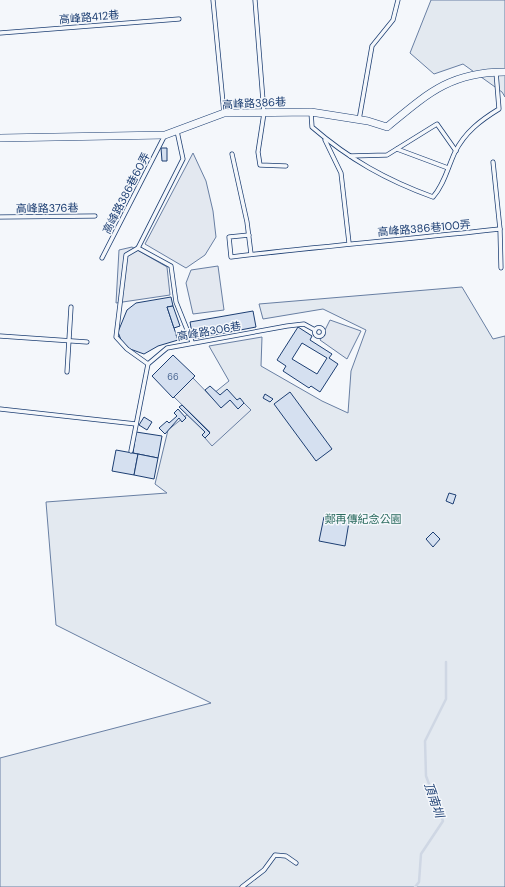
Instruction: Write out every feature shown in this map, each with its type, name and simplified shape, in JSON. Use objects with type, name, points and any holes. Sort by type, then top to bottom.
[{"type":"street","name":"高峰路386巷","points":[[0,138],[166,135],[224,114],[311,112],[359,120],[387,127],[438,87],[467,76],[496,72]]},
{"type":"street","points":[[496,72],[505,72]]},
{"type":"lane","points":[[213,0],[224,114]]},
{"type":"lane","points":[[255,0],[264,113],[258,152],[260,165],[286,166]]},
{"type":"lane","points":[[359,120],[372,46],[393,20],[398,0]]},
{"type":"lane","name":"高峰路412巷","points":[[0,33],[179,19]]},
{"type":"lane","points":[[311,112],[312,127],[349,156],[380,175],[433,197],[439,191],[456,150],[476,123],[499,109],[496,72]]},
{"type":"lane","points":[[349,156],[387,155],[438,124],[456,150]]},
{"type":"lane","points":[[131,451],[148,364],[127,349],[116,337],[126,255],[138,248],[183,158],[177,131]]},
{"type":"lane","name":"高峰路386巷60弄","points":[[102,258],[166,135]]},
{"type":"lane","points":[[324,137],[341,173],[349,243]]},
{"type":"lane","points":[[397,149],[448,168]]},
{"type":"lane","points":[[232,154],[249,235],[251,254]]},
{"type":"lane","points":[[492,162],[500,229],[501,268]]},
{"type":"lane","name":"高峰路376巷","points":[[0,217],[95,216]]},
{"type":"lane","name":"高峰路386巷100弄","points":[[249,235],[229,237],[231,256],[285,252],[349,243],[422,238],[500,229]]},
{"type":"lane","points":[[138,248],[171,266],[176,302],[192,342]]},
{"type":"lane","points":[[67,372],[71,307]]},
{"type":"lane","name":"高峰路306巷","points":[[148,364],[167,348],[192,342],[304,324],[314,330]]},
{"type":"lane","points":[[0,336],[87,342]]},
{"type":"lane","points":[[0,408],[136,424]]},
{"type":"lane","points":[[242,887],[264,870],[275,855],[286,856],[296,863]]},
{"type":"green space","points":[[431,0],[505,0],[505,97],[502,92],[463,64],[434,74],[410,53]]},
{"type":"green space","name":"鄭再傳紀念公園","points":[[462,287],[493,339],[505,336],[505,887],[0,887],[0,758],[211,703],[56,625],[46,502],[167,493],[155,484],[168,430],[229,381],[209,346],[262,337],[261,366],[322,401],[348,413],[351,371],[366,330],[323,309],[263,319],[259,304]]},
{"type":"shaded area","points":[[193,153],[206,181],[213,211],[216,237],[205,255],[186,268],[145,244]]},
{"type":"shaded area","points":[[132,247],[167,267],[170,295],[116,303],[119,250]]},
{"type":"shaded area","points":[[218,266],[224,310],[193,314],[186,283],[191,270]]},
{"type":"shaded area","points":[[330,320],[361,331],[347,359],[320,340]]},
{"type":"shaded area","points":[[193,378],[221,407],[230,400],[238,408],[244,403],[251,410],[212,446],[205,438],[210,432],[174,397]]},
{"type":"building","points":[[161,148],[167,148],[167,161],[162,161]]},
{"type":"building","points":[[171,297],[173,306],[167,307],[178,340],[158,346],[144,354],[130,349],[121,340],[118,332],[127,310],[136,303]]},
{"type":"building","points":[[173,306],[180,326],[174,328],[167,307]]},
{"type":"building","points":[[253,311],[256,327],[193,339],[190,322]]},
{"type":"building","points":[[298,327],[312,336],[310,340],[332,354],[329,358],[338,364],[320,392],[311,386],[309,388],[283,371],[286,366],[277,360]],"holes":[[[302,343],[327,358],[317,374],[292,359]]]},
{"type":"building","points":[[182,333],[183,338],[178,340],[176,335]]},
{"type":"building","points":[[173,355],[195,376],[173,398],[152,376]]},
{"type":"building","points":[[210,386],[220,395],[227,389],[237,400],[240,398],[244,403],[238,409],[230,400],[221,408],[205,390]]},
{"type":"building","points":[[290,392],[332,449],[316,461],[274,404]]},
{"type":"building","points":[[265,394],[273,399],[270,402],[263,398]]},
{"type":"building","points":[[182,405],[210,433],[205,438],[202,435],[205,432],[179,407]]},
{"type":"building","points":[[178,409],[186,418],[182,422],[179,418],[165,434],[159,428],[167,421],[169,423],[177,416],[174,413]]},
{"type":"building","points":[[144,417],[152,422],[147,430],[139,425]]},
{"type":"building","points":[[136,432],[162,436],[158,458],[133,453]]},
{"type":"building","points":[[116,450],[138,454],[134,475],[112,471]]},
{"type":"building","points":[[138,454],[158,458],[154,479],[134,475]]},
{"type":"building","points":[[449,493],[456,495],[453,504],[446,501]]},
{"type":"building","points":[[324,517],[349,522],[345,546],[319,541]]},
{"type":"building","points":[[433,532],[440,539],[433,547],[426,539]]},
{"type":"waterway","name":"頂南圳","points":[[415,887],[419,882],[421,854],[443,821],[426,776],[425,741],[446,699],[446,662]]}]
